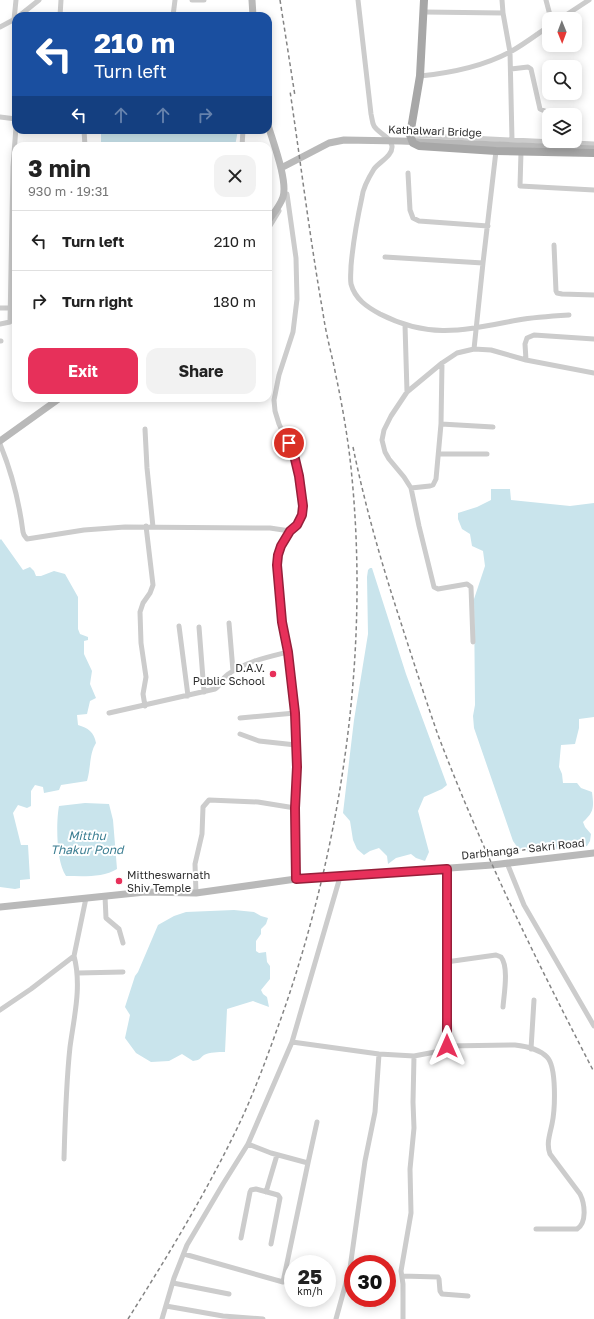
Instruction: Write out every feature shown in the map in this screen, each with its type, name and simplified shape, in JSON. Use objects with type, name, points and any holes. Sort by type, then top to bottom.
[{"type":"main road","points":[[252,0],[253,12]]},
{"type":"main road","points":[[424,0],[420,76],[410,135],[413,143],[419,146],[496,151],[594,153]]},
{"type":"main road","points":[[271,134],[284,184],[283,194],[272,215]]},
{"type":"main road","name":"Kathalwari Bridge","points":[[280,168],[329,143],[344,140],[594,149]]},
{"type":"main road","points":[[0,441],[54,402]]},
{"type":"main road","name":"Darbhanga - Sakri Road","points":[[0,907],[145,892],[196,892],[296,879],[447,869],[594,853]]},
{"type":"street","points":[[15,12],[16,0]]},
{"type":"street","points":[[24,12],[39,0]]},
{"type":"street","points":[[60,12],[61,0]]},
{"type":"street","points":[[174,12],[175,0]]},
{"type":"street","points":[[193,0],[204,0]]},
{"type":"street","points":[[358,0],[372,120],[374,125],[392,144],[391,151],[388,156],[374,168],[362,193],[354,240],[351,283],[358,298],[369,308],[405,325],[426,330],[449,332],[476,329],[520,320],[570,315]]},
{"type":"street","points":[[502,0],[510,52],[512,140]]},
{"type":"street","points":[[546,0],[549,12]]},
{"type":"street","points":[[577,0],[579,7]]},
{"type":"street","points":[[571,12],[589,0]]},
{"type":"street","points":[[424,12],[503,13]]},
{"type":"street","points":[[0,27],[12,21]]},
{"type":"street","points":[[420,76],[464,69],[510,52],[542,31]]},
{"type":"street","points":[[511,69],[527,67],[531,69],[540,109],[542,110]]},
{"type":"street","points":[[0,118],[12,119]]},
{"type":"street","points":[[410,135],[542,142]]},
{"type":"street","points":[[582,144],[594,144]]},
{"type":"street","points":[[474,348],[496,151]]},
{"type":"street","points":[[521,152],[520,186],[594,190]]},
{"type":"street","points":[[408,173],[410,210],[413,218],[419,221],[488,226]]},
{"type":"street","points":[[272,222],[287,194],[296,258],[297,299],[293,332],[279,375],[274,400],[277,417],[295,459],[303,506],[302,515],[297,525],[290,531],[281,546],[277,565],[282,622],[288,652],[295,713],[297,767],[295,808],[296,879]]},
{"type":"street","points":[[0,324],[10,322],[12,215]]},
{"type":"street","points":[[554,245],[556,291],[562,294],[594,295]]},
{"type":"street","points":[[385,257],[483,263]]},
{"type":"street","points":[[0,308],[10,308]]},
{"type":"street","points":[[405,325],[407,392]]},
{"type":"street","points":[[526,360],[525,344],[529,336],[594,339]]},
{"type":"street","points":[[473,642],[471,587],[467,584],[438,589],[434,587],[420,533],[411,488],[385,452],[382,440],[384,430],[391,416],[407,392],[442,363],[457,353],[474,348],[492,350],[526,360],[594,373]]},
{"type":"street","points":[[411,488],[433,485],[436,479],[441,424],[442,363]]},
{"type":"street","points":[[441,424],[493,427]]},
{"type":"street","points":[[145,429],[153,527]]},
{"type":"street","points":[[0,444],[10,468],[15,486],[20,507],[23,532],[26,538],[31,539],[84,530],[146,526],[270,528],[290,531]]},
{"type":"street","points":[[439,454],[487,454]]},
{"type":"street","points":[[145,706],[143,694],[146,677],[141,643],[140,612],[143,603],[150,593],[153,585],[146,526]]},
{"type":"street","points":[[229,623],[233,671]]},
{"type":"street","points":[[179,626],[188,696]]},
{"type":"street","points":[[199,627],[204,692]]},
{"type":"street","points":[[109,713],[145,706],[218,688],[224,677],[233,671],[260,660],[288,652]]},
{"type":"street","points":[[240,718],[295,713]]},
{"type":"street","points":[[240,734],[259,741],[296,745]]},
{"type":"street","points":[[196,892],[195,864],[202,834],[203,807],[209,800],[258,802],[295,808]]},
{"type":"street","points":[[507,863],[524,905],[594,1026]]},
{"type":"street","points":[[447,869],[447,1046]]},
{"type":"street","points":[[162,1319],[173,1283],[193,1234],[248,1144],[292,1042],[340,877]]},
{"type":"street","points":[[105,896],[106,918],[119,929],[123,943]]},
{"type":"street","points":[[64,1159],[66,1089],[78,986],[78,973],[74,956],[86,898]]},
{"type":"street","points":[[446,962],[496,955],[501,956],[504,961],[505,973],[503,1007]]},
{"type":"street","points":[[0,1010],[31,989],[74,956]]},
{"type":"street","points":[[78,973],[123,972]]},
{"type":"street","points":[[531,1049],[534,1000]]},
{"type":"street","points":[[292,1042],[379,1054],[414,1056],[435,1052],[447,1046],[524,1046],[546,1056],[552,1066],[553,1116],[548,1150],[583,1199],[584,1211],[581,1225],[577,1229],[536,1229]]},
{"type":"street","points":[[336,1319],[350,1268],[365,1161],[375,1112],[379,1054]]},
{"type":"street","points":[[404,1319],[404,1288],[401,1268],[411,1213],[410,1169],[413,1139],[414,1056]]},
{"type":"street","points":[[184,1254],[283,1282],[317,1122]]},
{"type":"street","points":[[248,1144],[277,1155],[308,1163]]},
{"type":"street","points":[[266,1192],[277,1155]]},
{"type":"street","points":[[241,1238],[250,1190],[254,1189],[278,1195],[280,1198],[270,1244]]},
{"type":"street","points":[[402,1276],[438,1278],[441,1294],[468,1296]]},
{"type":"street","points":[[173,1283],[229,1294]]},
{"type":"street","points":[[166,1306],[223,1316],[263,1319]]},
{"type":"water","points":[[101,134],[237,134],[236,142],[101,142]]},
{"type":"water","points":[[491,489],[510,489],[511,500],[570,506],[594,503],[594,717],[579,719],[579,728],[575,744],[561,745],[559,767],[562,774],[563,783],[577,783],[581,788],[592,792],[592,809],[583,822],[591,834],[590,841],[587,846],[556,849],[536,853],[520,851],[513,841],[474,728],[474,599],[485,566],[483,551],[472,546],[470,534],[462,529],[458,519],[458,513],[477,507],[491,500]]},
{"type":"water","points":[[1,539],[23,570],[30,567],[36,576],[41,576],[54,571],[65,574],[78,597],[78,629],[80,634],[88,637],[88,640],[84,641],[84,654],[92,671],[90,684],[96,698],[90,701],[87,714],[77,715],[78,725],[90,731],[94,736],[96,743],[91,756],[87,781],[61,785],[59,790],[44,793],[43,787],[35,785],[31,791],[31,806],[27,808],[18,805],[13,813],[21,845],[28,845],[30,879],[20,880],[20,888],[15,889],[0,887]]},
{"type":"water","points":[[372,568],[406,674],[447,785],[442,789],[424,797],[418,811],[429,852],[425,861],[416,858],[411,854],[396,858],[388,864],[387,856],[379,848],[364,855],[357,849],[353,840],[350,821],[343,813],[354,720],[368,634],[367,577],[368,570]]},
{"type":"water","name":"Mitthu Thakur Pond","points":[[85,803],[109,804],[113,820],[117,869],[99,875],[66,876],[60,861],[58,842],[57,822],[59,806]]},
{"type":"water","points":[[234,910],[254,912],[268,918],[256,941],[256,951],[259,953],[266,952],[267,962],[270,966],[270,979],[261,990],[267,997],[269,1007],[253,1001],[227,1009],[225,1052],[209,1053],[198,1060],[193,1061],[182,1054],[169,1061],[151,1062],[136,1053],[125,1038],[130,1015],[125,1007],[135,976],[158,925],[174,916],[186,912]]},
{"type":"railway","points":[[280,0],[295,96]]},
{"type":"railway","points":[[128,1319],[216,1170],[242,1118],[264,1064],[284,1010],[304,946],[321,881],[335,814],[346,747],[353,680],[357,612],[356,545],[352,478],[343,414],[318,285],[290,91]]},
{"type":"railway","points":[[353,447],[368,513],[401,623],[438,735],[473,821],[511,906],[594,1072]]},
{"type":"place","name":"D.A.V. Public School","points":[[273,674]]},
{"type":"place","name":"Mittheswarnath Shiv Temple","points":[[119,881]]},
{"type":"route","points":[[289,443],[299,476],[303,506],[302,515],[297,525],[290,531],[281,546],[277,565],[282,622],[288,652],[295,713],[297,767],[295,808],[296,879],[447,869],[447,1046]]}]
